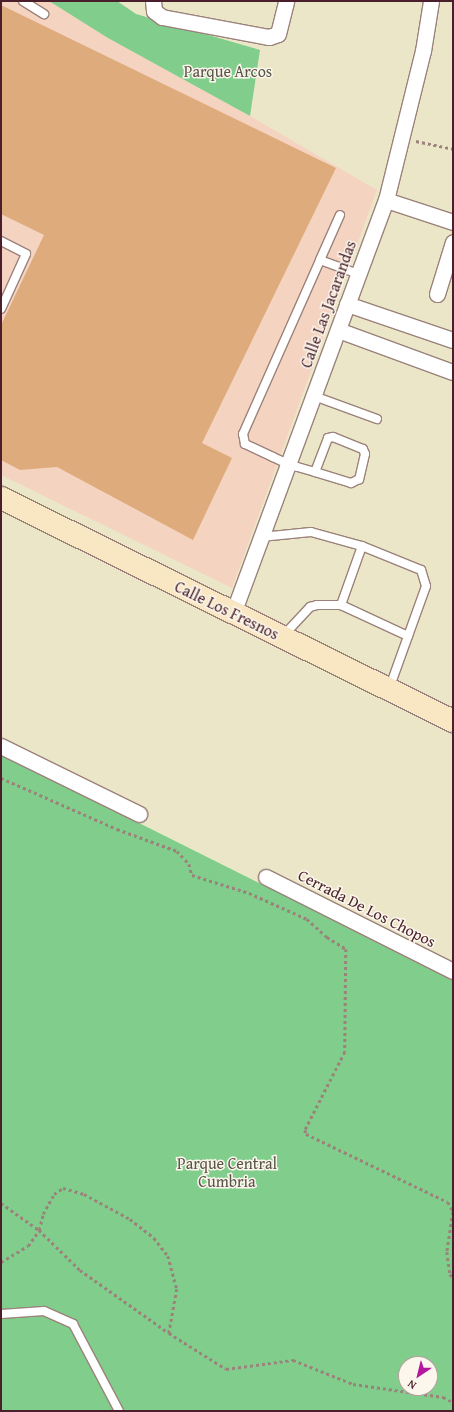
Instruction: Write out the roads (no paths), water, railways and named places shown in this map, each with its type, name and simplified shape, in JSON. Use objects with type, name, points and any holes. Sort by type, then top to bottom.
[{"type":"street","points":[[153,1],[154,11],[162,17],[269,37],[278,34],[286,1]]},
{"type":"street","name":"Calle Las Jacarandas","points":[[233,613],[386,200],[423,51],[431,1]]},
{"type":"street","points":[[386,200],[453,222]]},
{"type":"street","points":[[437,294],[453,242]]},
{"type":"street","points":[[347,304],[453,340]]},
{"type":"street","points":[[338,330],[453,372]]},
{"type":"street","name":"Calle Los Fresnos","points":[[1,498],[453,721]]},
{"type":"street","points":[[1,746],[139,814]]},
{"type":"street","name":"Cerrada De Los Chopos","points":[[266,877],[453,971]]},
{"type":"lane","points":[[23,1],[44,14]]},
{"type":"lane","points":[[315,472],[328,438],[333,437],[363,449],[365,454],[359,479],[355,483],[315,472],[288,464],[245,444],[243,434],[340,215]]},
{"type":"lane","points":[[1,241],[26,254],[1,309]]},
{"type":"lane","points":[[320,260],[358,274]]},
{"type":"lane","points":[[314,396],[377,419]]},
{"type":"lane","points":[[261,537],[311,532],[362,546],[421,570],[426,586],[389,689]]},
{"type":"lane","points":[[341,605],[362,546]]},
{"type":"lane","points":[[282,637],[310,607],[317,604],[341,605],[408,636]]},
{"type":"lane","points":[[1,1314],[44,1312],[73,1324],[120,1411]]},
{"type":"park label","name":"Parque Arcos","points":[[228,71]]},
{"type":"park label","name":"Parque Central Cumbria","points":[[227,1172]]}]
